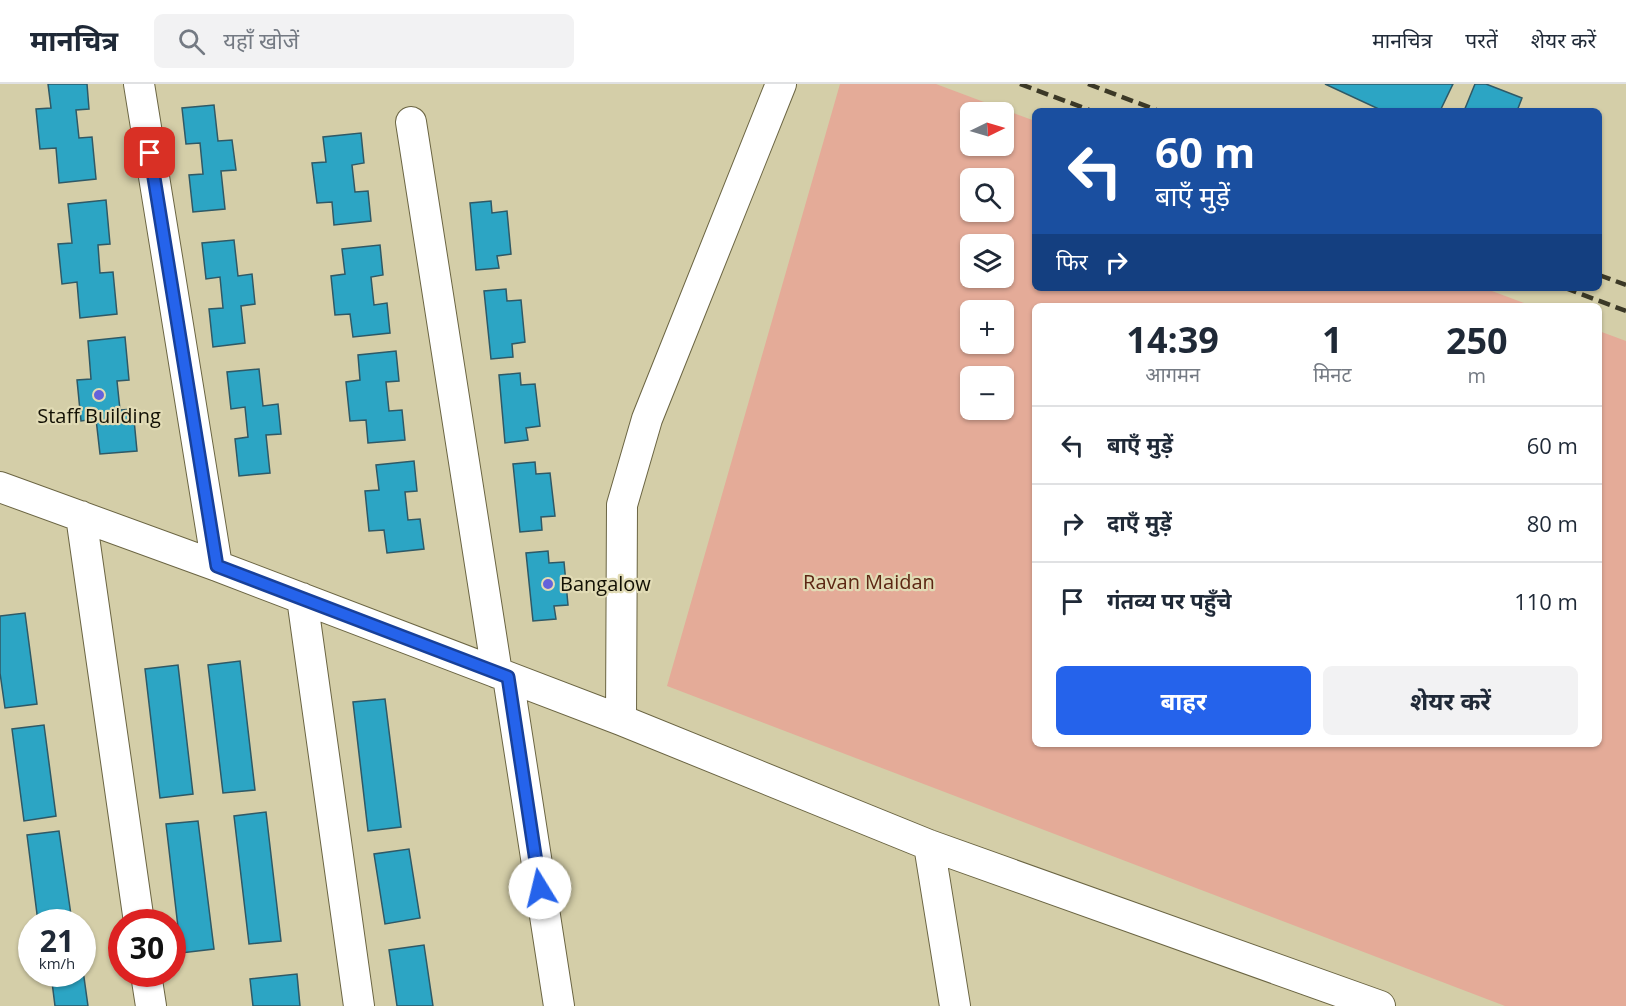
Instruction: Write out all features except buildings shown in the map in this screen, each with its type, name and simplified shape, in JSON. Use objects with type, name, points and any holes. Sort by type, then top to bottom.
[{"type":"street","points":[[139,84],[217,566]]},
{"type":"street","points":[[621,720],[622,505],[647,419],[781,84]]},
{"type":"street","points":[[411,122],[559,1006]]},
{"type":"street","points":[[0,487],[217,566],[621,720],[928,845],[1380,1006]]},
{"type":"street","points":[[81,516],[137,909]]},
{"type":"street","points":[[302,598],[359,1006]]},
{"type":"street","points":[[928,845],[955,1006]]},
{"type":"street","points":[[148,987],[151,1006]]},
{"type":"green space","name":"Ravan Maidan","points":[[840,84],[936,84],[984,102],[960,102],[960,156],[1014,156],[1014,113],[1032,120],[1032,291],[1492,291],[1524,303],[1032,303],[1032,747],[1602,747],[1602,332],[1626,341],[1626,1006],[1505,1006],[667,686]]},
{"type":"railway","points":[[1020,84],[1084,108]]},
{"type":"railway","points":[[1088,84],[1151,108]]},
{"type":"railway","points":[[1602,276],[1626,285]]},
{"type":"railway","points":[[1573,291],[1626,311]]},
{"type":"place","name":"Staff Building","points":[[99,395]]},
{"type":"place","name":"Bangalow","points":[[548,584]]},
{"type":"route","points":[[150,153],[217,566],[508,677],[540,888]]}]
